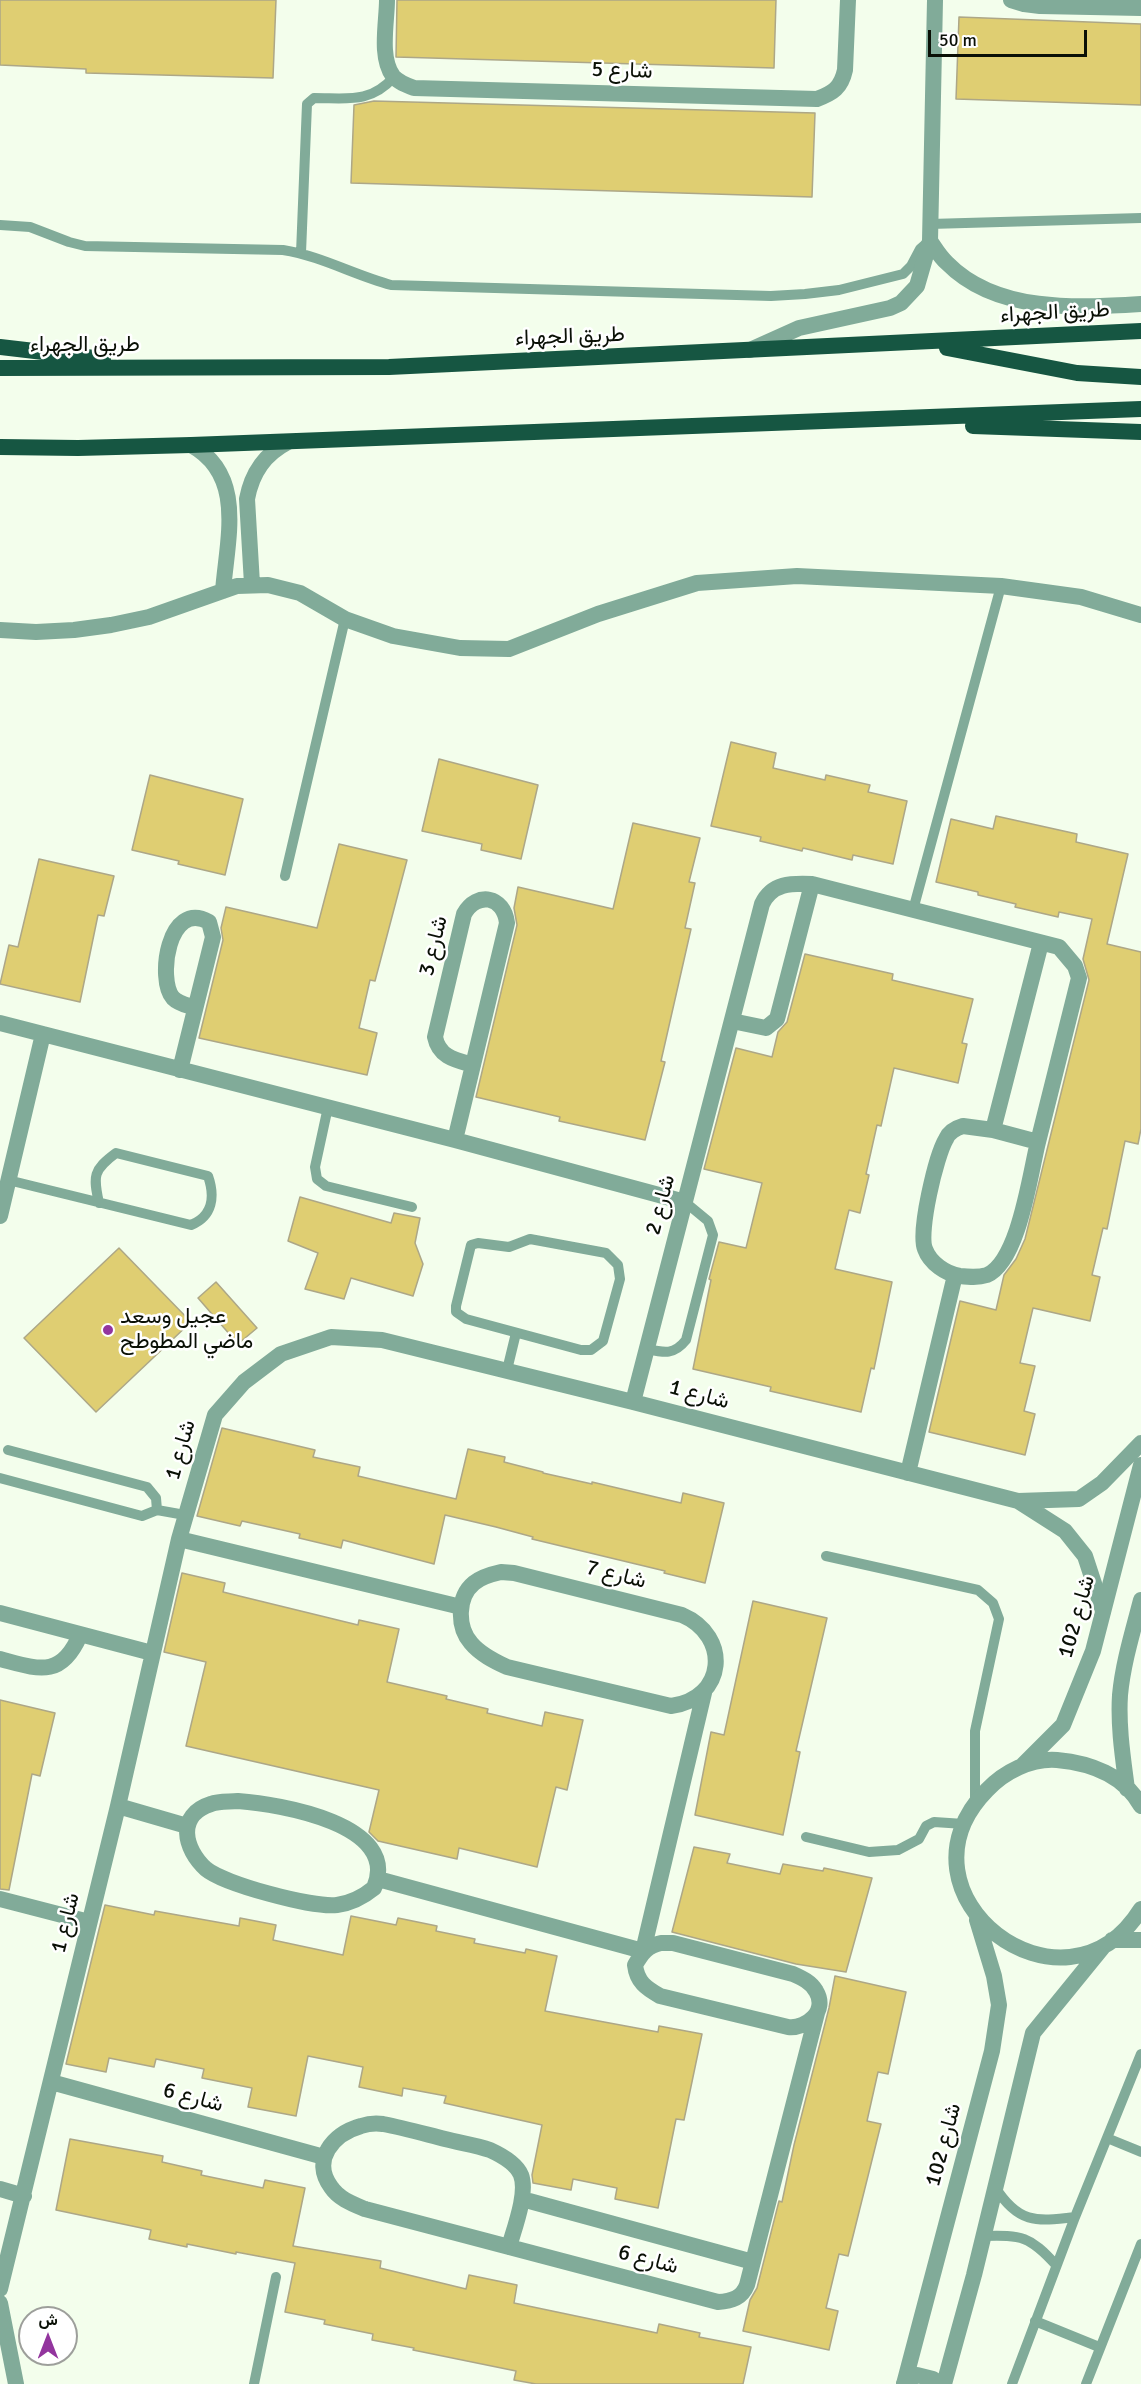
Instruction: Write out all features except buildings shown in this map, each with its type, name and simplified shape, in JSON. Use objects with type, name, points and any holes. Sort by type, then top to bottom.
[{"type":"highway","name":"طريق الجهراء","points":[[0,368],[389,367],[1141,331]]},
{"type":"highway","points":[[919,342],[1077,373],[1141,377]]},
{"type":"highway","points":[[0,346],[172,368]]},
{"type":"highway","points":[[0,447],[78,448],[288,442],[1141,410]]},
{"type":"highway","points":[[841,422],[1141,432]]},
{"type":"street","points":[[387,0],[386,56],[394,77]]},
{"type":"street","name":"شارع 5","points":[[394,77],[401,83],[414,88],[817,99],[837,90],[843,81],[848,0]]},
{"type":"street","points":[[747,351],[799,328],[868,313],[901,303],[917,286],[930,232],[935,0]]},
{"type":"street","points":[[1011,0],[1040,6],[1141,8]]},
{"type":"street","points":[[930,232],[946,263],[966,278],[1007,297],[1054,306],[1141,304]]},
{"type":"street","points":[[252,584],[247,499],[249,486],[260,464],[268,455],[288,442]]},
{"type":"street","points":[[191,445],[213,460],[221,471],[227,490],[229,514],[223,591]]},
{"type":"street","points":[[0,630],[55,631],[111,625],[149,617],[223,591],[252,584],[276,586],[300,594],[345,619],[393,636],[460,648],[509,649],[598,614],[697,583],[797,576],[1001,586],[1081,597],[1141,615]]},
{"type":"street","name":"شارع 2","points":[[633,1401],[762,904],[767,893],[776,887],[787,884],[812,884],[1059,947],[1075,966],[1079,978],[1015,1238],[1005,1259],[989,1274],[975,1278],[955,1275]]},
{"type":"street","points":[[732,1021],[766,1028],[777,1019],[812,884]]},
{"type":"street","name":"شارع 3","points":[[455,1140],[473,1065],[507,923],[503,908],[486,900],[473,903],[464,914],[435,1038],[437,1046],[451,1059],[473,1065]]},
{"type":"street","points":[[180,1070],[213,937],[209,922],[192,917],[186,919],[173,937],[166,971],[167,982],[174,999],[180,1004],[195,1008]]},
{"type":"street","points":[[993,1130],[1041,943]]},
{"type":"street","points":[[0,1023],[455,1140],[685,1202]]},
{"type":"street","points":[[0,1215],[43,1034]]},
{"type":"street","points":[[908,1473],[955,1275],[943,1269],[925,1251],[922,1228],[928,1197],[946,1138],[954,1130],[963,1126],[993,1130],[1038,1142]]},
{"type":"street","name":"شارع 1","points":[[0,2289],[118,1806],[179,1539],[215,1415],[244,1382],[281,1354],[331,1337],[382,1340],[633,1401],[1018,1501],[1079,1500],[1102,1483],[1141,1443]]},
{"type":"street","name":"شارع 102","points":[[1023,1765],[1064,1725],[1093,1651],[1141,1465]]},
{"type":"street","name":"شارع 1","points":[[1018,1501],[1065,1531],[1085,1556],[1103,1611]]},
{"type":"street","points":[[179,1539],[461,1607],[460,1620],[471,1644],[487,1657],[507,1667],[671,1706],[687,1704],[705,1693]]},
{"type":"street","name":"شارع 7","points":[[461,1607],[468,1590],[475,1582],[501,1572],[514,1573],[682,1615],[694,1620],[713,1646],[716,1670],[705,1693],[643,1951]]},
{"type":"street","points":[[1127,1789],[1120,1743],[1120,1694],[1141,1599]]},
{"type":"street","points":[[0,1614],[152,1653]]},
{"type":"street","points":[[0,1659],[47,1669],[67,1658],[80,1635]]},
{"type":"street","points":[[1141,1806],[1127,1789],[1105,1772],[1079,1762],[1050,1760],[1023,1765],[996,1780],[975,1802],[964,1824],[958,1847],[958,1872],[964,1895],[976,1916],[996,1936],[1021,1951],[1048,1957],[1077,1955],[1108,1943],[1141,1940]]},
{"type":"street","points":[[238,1801],[261,1803],[328,1820],[356,1833],[372,1849],[378,1860],[378,1879],[374,1888],[363,1896],[336,1905],[311,1904],[224,1880],[207,1870],[192,1852],[186,1835],[187,1826],[198,1811],[209,1804],[238,1801]]},
{"type":"street","points":[[118,1806],[187,1826]]},
{"type":"street","points":[[378,1879],[643,1951],[635,1965],[637,1977],[646,1988],[660,1996],[788,2027],[798,2028],[806,2024],[817,2013]]},
{"type":"street","points":[[0,1899],[89,1922]]},
{"type":"street","points":[[944,2384],[1033,2033],[1108,1943],[1133,1922],[1141,1909]]},
{"type":"street","name":"شارع 102","points":[[904,2384],[992,2051],[999,2005],[994,1976],[976,1916]]},
{"type":"street","name":"شارع 6","points":[[51,2082],[324,2157],[323,2168],[330,2187],[349,2202],[365,2209],[718,2302],[729,2301],[744,2292],[819,2002],[815,1989],[803,1978],[793,1974],[673,1943],[652,1945],[643,1951]]},
{"type":"street","points":[[324,2157],[330,2144],[348,2131],[360,2126],[381,2124],[488,2149],[505,2158],[522,2176],[522,2199],[509,2247]]},
{"type":"street","points":[[0,2189],[24,2196]]},
{"type":"street","name":"شارع 6","points":[[522,2199],[753,2262]]},
{"type":"street","points":[[0,2303],[16,2384]]},
{"type":"street","points":[[904,2384],[917,2375],[933,2379],[935,2384]]},
{"type":"lane","points":[[301,253],[307,104],[314,98],[366,97],[386,86],[394,77]]},
{"type":"lane","points":[[0,225],[30,227],[85,246],[283,250],[320,258],[365,278],[391,285],[771,296],[839,290],[897,276],[907,270],[930,232],[1141,218]]},
{"type":"lane","points":[[913,910],[1001,586]]},
{"type":"lane","points":[[285,876],[345,619]]},
{"type":"lane","points":[[328,1107],[315,1167],[317,1179],[326,1186],[412,1207]]},
{"type":"lane","points":[[8,1180],[99,1203],[191,1225],[202,1220],[211,1206],[213,1192],[208,1176],[116,1153],[100,1165],[94,1183],[99,1203]]},
{"type":"lane","points":[[647,1349],[667,1353],[678,1350],[687,1340],[712,1235],[708,1221],[685,1202]]},
{"type":"lane","points":[[535,1239],[606,1253],[618,1265],[620,1279],[603,1341],[596,1348],[581,1350],[516,1332],[466,1319],[456,1312],[471,1245],[478,1243],[510,1247],[535,1239]]},
{"type":"lane","points":[[507,1370],[516,1332]]},
{"type":"lane","points":[[8,1450],[147,1487],[156,1498],[157,1510]]},
{"type":"lane","points":[[0,1478],[142,1516],[157,1510],[185,1515]]},
{"type":"lane","points":[[826,1556],[978,1590],[993,1603],[999,1619],[975,1731],[975,1802]]},
{"type":"lane","points":[[806,1837],[869,1852],[898,1850],[919,1839],[926,1826],[934,1822],[964,1824]]},
{"type":"lane","points":[[1012,2384],[1056,2265],[1141,2054]]},
{"type":"lane","points":[[1107,2138],[1141,2152]]},
{"type":"lane","points":[[995,2187],[1005,2203],[1016,2213],[1047,2220],[1075,2217]]},
{"type":"lane","points":[[983,2236],[1019,2237],[1033,2242],[1056,2265]]},
{"type":"lane","points":[[1086,2384],[1141,2244]]},
{"type":"lane","points":[[254,2384],[276,2277]]},
{"type":"lane","points":[[1035,2321],[1099,2348]]},
{"type":"place","name":"عجيل وسعد ماضي المطوطح","points":[[108,1330]]}]
